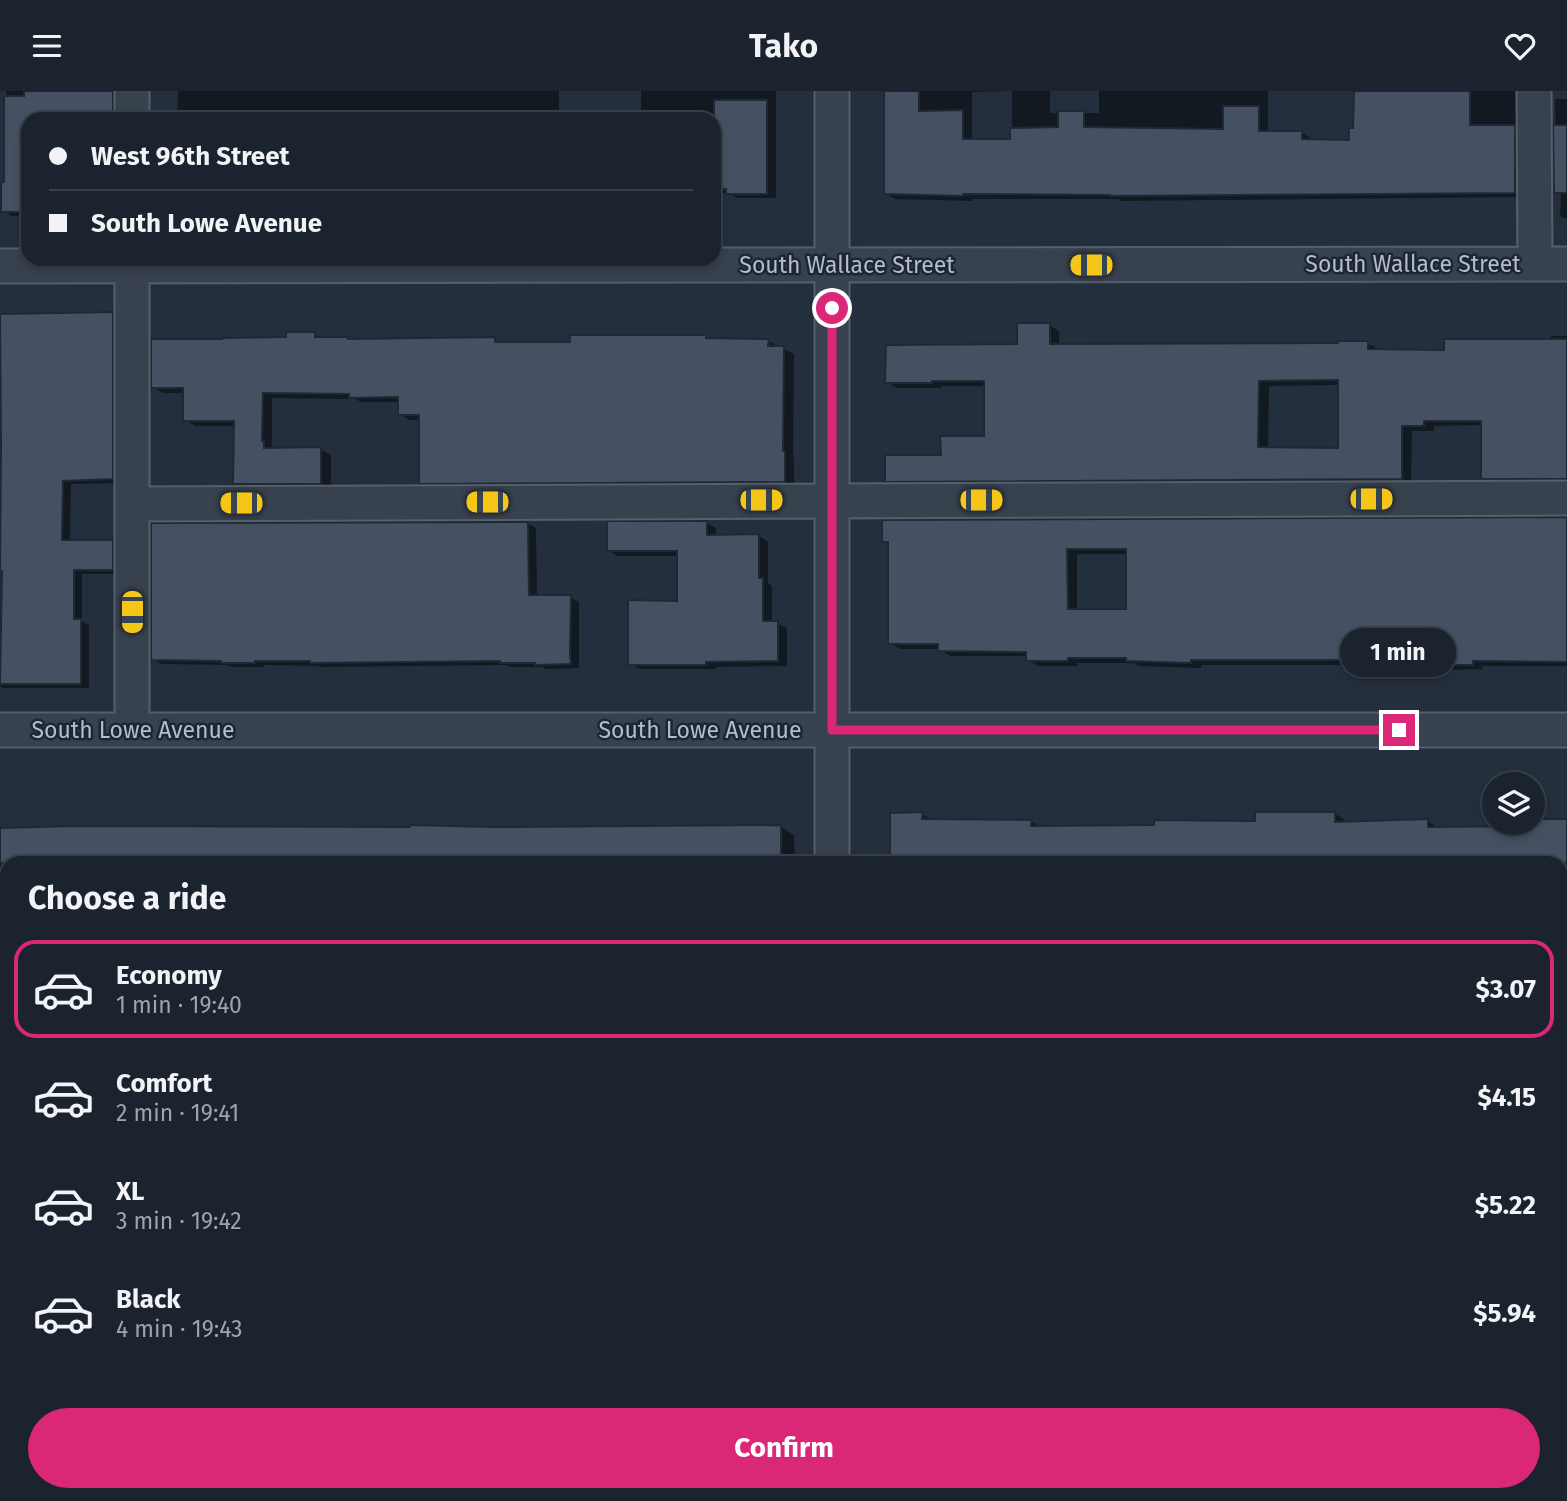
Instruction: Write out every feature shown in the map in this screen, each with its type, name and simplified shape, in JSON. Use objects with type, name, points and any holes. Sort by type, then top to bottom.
[{"type":"street","points":[[132,91],[132,112]]},
{"type":"street","points":[[832,91],[832,856]]},
{"type":"street","points":[[1534,91],[1551,264]]},
{"type":"street","name":"South Wallace Street","points":[[721,265],[1551,264]]},
{"type":"street","name":"South Wallace Street","points":[[0,266],[21,265]]},
{"type":"street","points":[[132,266],[132,730]]},
{"type":"street","points":[[132,504],[1567,498]]},
{"type":"street","name":"South Lowe Avenue","points":[[0,730],[1567,730]]},
{"type":"building","points":[[24,91],[113,91],[113,112],[21,112],[21,212],[1,212],[1,182],[4,182],[4,96],[24,96]]},
{"type":"building","points":[[884,91],[919,91],[919,111],[963,110],[963,139],[1010,139],[1010,128],[1058,127],[1058,111],[1084,111],[1084,127],[1223,129],[1223,106],[1259,106],[1259,131],[1302,131],[1302,139],[1349,140],[1349,128],[1353,128],[1354,91],[1470,91],[1470,125],[1515,125],[1515,193],[1110,196],[884,194]]},
{"type":"building","points":[[714,100],[767,100],[767,194],[726,194],[726,189],[721,189],[721,112],[714,112]]},
{"type":"building","points":[[1553,125],[1567,125],[1567,193],[1554,193]]},
{"type":"building","points":[[113,312],[113,479],[63,481],[62,540],[113,540],[113,570],[74,570],[74,619],[81,619],[81,684],[0,684],[0,314]]},
{"type":"building","points":[[1017,323],[1050,323],[1050,344],[1368,341],[1368,349],[1444,350],[1444,339],[1567,339],[1567,479],[1481,479],[1481,421],[1424,421],[1424,426],[1402,426],[1402,479],[885,482],[885,455],[941,455],[940,436],[984,436],[984,381],[885,383],[886,345],[1017,344]],"holes":[[[1338,380],[1338,448],[1258,447],[1259,381]]]},
{"type":"building","points":[[286,332],[315,332],[315,337],[348,339],[495,337],[495,342],[570,342],[570,335],[706,335],[706,338],[769,339],[768,346],[784,346],[785,482],[419,484],[419,415],[398,415],[398,397],[349,398],[349,394],[263,393],[264,448],[321,447],[321,484],[233,484],[234,421],[183,421],[183,388],[151,388],[151,339],[286,337]]},
{"type":"building","points":[[1567,517],[1567,662],[1473,661],[1473,665],[1442,665],[1442,662],[1337,660],[1191,660],[1191,663],[1126,661],[1126,658],[1068,658],[1068,661],[1026,661],[1026,652],[938,651],[938,644],[888,644],[888,542],[882,542],[882,520]],"holes":[[[1067,549],[1126,549],[1126,609],[1068,609]]]},
{"type":"building","points":[[607,521],[707,521],[707,535],[759,534],[763,621],[778,621],[778,661],[628,665],[628,600],[677,601],[677,551],[607,551]]},
{"type":"building","points":[[528,522],[529,595],[571,595],[571,664],[535,665],[500,661],[221,663],[151,660],[151,523]]},
{"type":"building","points":[[923,812],[922,819],[1032,820],[1031,826],[1154,825],[1154,820],[1255,821],[1255,812],[1335,812],[1335,822],[1428,819],[1428,827],[1482,826],[1482,835],[1545,835],[1545,819],[1567,819],[1567,856],[890,856],[890,813]]},
{"type":"building","points":[[781,825],[781,856],[0,856],[0,828]]},
{"type":"route","points":[[832,308],[832,730],[1399,730]]}]
